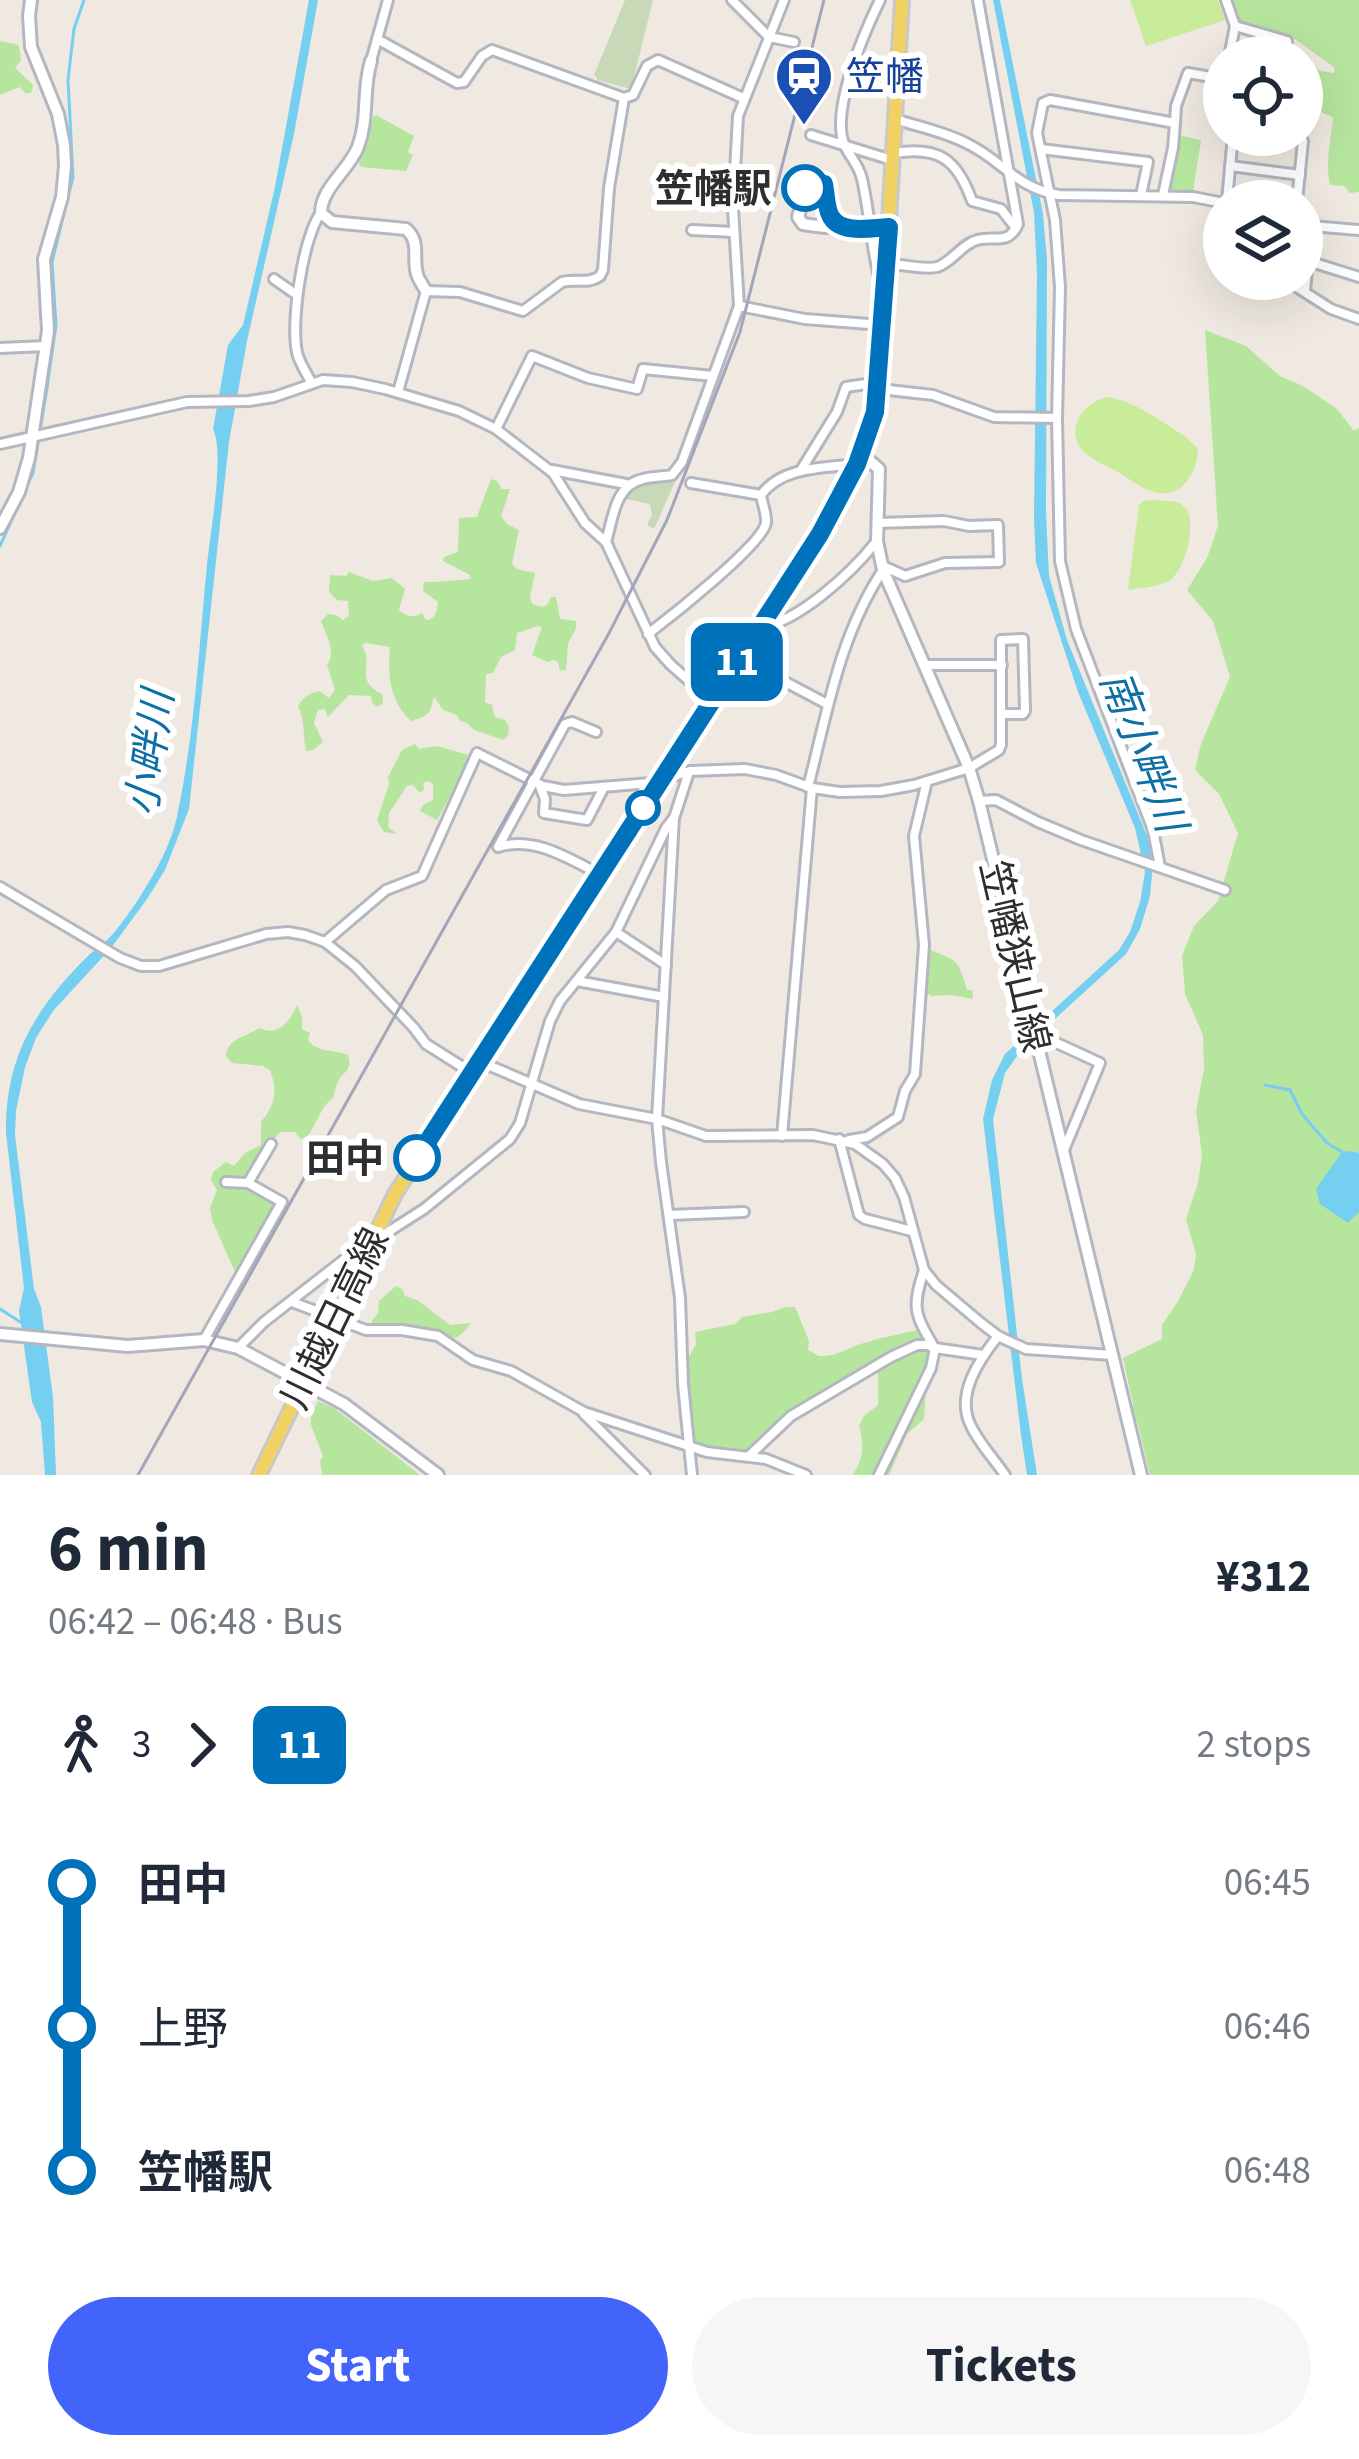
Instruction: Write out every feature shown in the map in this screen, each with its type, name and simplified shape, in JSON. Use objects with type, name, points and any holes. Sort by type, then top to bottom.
[{"type":"main road","name":"川越日高線","points":[[259,1475],[368,1245],[416,1158],[820,534],[860,459],[879,385],[902,0]]},
{"type":"street","points":[[1,523],[19,491],[32,439],[48,319],[44,259],[62,197],[64,145],[58,114],[32,47],[31,0]]},
{"type":"street","points":[[311,382],[296,343],[306,247],[325,196],[352,160],[361,139],[367,115],[366,82],[388,0]]},
{"type":"street","points":[[732,0],[769,37],[794,42]]},
{"type":"street","points":[[548,469],[628,484],[666,477],[678,469],[739,306],[734,232],[737,135],[743,98],[784,0]]},
{"type":"street","points":[[880,0],[854,60],[842,124],[844,145],[857,162],[885,288]]},
{"type":"street","points":[[886,263],[938,267],[976,240],[1012,236],[1017,229],[1012,177],[978,0]]},
{"type":"street","points":[[1226,0],[1232,36]]},
{"type":"street","points":[[1234,26],[1269,36]]},
{"type":"street","points":[[377,39],[455,83],[464,82],[492,50],[625,98],[633,95],[647,66],[658,61],[743,98]]},
{"type":"street","points":[[854,60],[897,81]]},
{"type":"street","points":[[1163,195],[1176,106],[1188,73],[1203,76]]},
{"type":"street","points":[[426,291],[460,292],[524,311],[562,282],[585,283],[600,276],[625,98]]},
{"type":"street","points":[[1157,866],[1153,830],[1076,629],[1060,561],[1058,241],[1036,133],[1043,103],[1050,100],[1174,123]]},
{"type":"street","points":[[895,119],[964,141],[1012,177],[1047,193],[1203,199]]},
{"type":"street","points":[[812,136],[893,157],[916,150],[929,152],[962,175],[972,201],[1004,212],[1017,229]]},
{"type":"street","points":[[1041,149],[1148,162],[1142,195]]},
{"type":"street","points":[[1228,180],[1231,156]]},
{"type":"street","points":[[1299,180],[1302,156]]},
{"type":"street","points":[[1230,166],[1300,175]]},
{"type":"street","points":[[849,229],[831,217],[824,184],[808,183],[800,223],[849,229],[889,227]]},
{"type":"street","points":[[321,213],[332,222],[406,229],[415,241],[416,272],[426,291],[398,392]]},
{"type":"street","points":[[1323,226],[1359,230]]},
{"type":"street","points":[[692,230],[734,232]]},
{"type":"street","points":[[1323,266],[1359,277]]},
{"type":"street","points":[[274,279],[298,296]]},
{"type":"street","points":[[1317,300],[1359,319]]},
{"type":"street","points":[[739,306],[806,319],[882,325]]},
{"type":"street","points":[[0,348],[46,346]]},
{"type":"street","points":[[496,429],[532,356],[570,372],[637,389],[639,368],[713,376]]},
{"type":"street","points":[[0,444],[176,404],[274,398],[311,382],[352,382],[459,411],[496,429],[564,486],[585,523],[606,542],[655,647],[712,701]]},
{"type":"street","points":[[800,471],[837,412],[846,387],[879,385],[933,395],[994,417],[1056,418]]},
{"type":"street","points":[[648,634],[761,534],[766,517],[761,495],[770,482],[860,459]]},
{"type":"street","name":"笠幡狭山線","points":[[860,459],[878,469],[877,541],[883,569],[980,801],[1141,1475]]},
{"type":"street","points":[[691,483],[761,495]]},
{"type":"street","points":[[606,542],[628,484]]},
{"type":"street","points":[[782,1136],[810,788],[842,650],[884,567],[911,576],[945,562],[998,563],[998,525],[877,523]]},
{"type":"street","points":[[759,628],[782,621],[828,591],[877,541]]},
{"type":"street","points":[[325,942],[386,890],[422,876],[477,753],[537,783],[564,790],[651,783],[690,771],[745,770],[840,792],[881,791],[927,782],[969,768],[999,750],[1001,640],[1023,639],[1025,711],[1001,714]]},
{"type":"street","points":[[740,658],[827,704]]},
{"type":"street","points":[[924,665],[1002,665]]},
{"type":"street","points":[[596,732],[572,722],[565,724],[537,783],[498,847],[514,842],[535,845],[599,874]]},
{"type":"street","points":[[690,771],[674,818],[657,1119],[680,1298],[692,1475]]},
{"type":"street","points":[[843,1140],[867,1137],[898,1117],[904,1090],[915,1074],[924,945],[914,836],[927,782]]},
{"type":"street","points":[[537,783],[545,799],[544,813],[587,820],[603,789]]},
{"type":"street","points":[[980,801],[996,800],[1038,822],[1225,890]]},
{"type":"street","points":[[238,1348],[290,1301],[424,1209],[510,1139],[520,1123],[560,1001],[616,932],[674,818]]},
{"type":"street","points":[[0,887],[141,966],[159,966],[266,934],[288,932],[325,942],[365,976],[426,1044],[476,1067],[532,1082],[579,1104],[657,1119],[706,1136],[813,1136],[863,1148],[889,1171],[904,1197],[924,1270],[936,1285],[998,1336],[1025,1349],[1112,1355]]},
{"type":"street","points":[[616,932],[666,965]]},
{"type":"street","points":[[577,981],[664,997]]},
{"type":"street","points":[[1037,1045],[1048,1039],[1100,1063],[1063,1151]]},
{"type":"street","points":[[843,1140],[859,1215],[914,1232]]},
{"type":"street","points":[[248,1183],[271,1144]]},
{"type":"street","points":[[204,1340],[282,1202],[248,1183],[226,1182]]},
{"type":"street","points":[[668,1215],[744,1212]]},
{"type":"street","points":[[879,1475],[931,1368],[935,1348],[914,1304],[924,1270]]},
{"type":"street","points":[[290,1301],[366,1330],[438,1336],[473,1360],[511,1371],[579,1409],[707,1452],[750,1455],[806,1475]]},
{"type":"street","points":[[0,1334],[128,1346],[204,1340],[238,1348],[344,1404],[438,1475]]},
{"type":"street","points":[[998,1336],[974,1369],[967,1393],[968,1421],[1005,1475]]},
{"type":"street","points":[[750,1455],[791,1416],[917,1345],[983,1355]]},
{"type":"street","points":[[579,1409],[645,1475]]},
{"type":"green space","points":[[625,0],[653,0],[631,89],[597,80],[594,75]]},
{"type":"green space","points":[[1130,0],[1218,0],[1225,20],[1146,46]]},
{"type":"green space","points":[[1232,0],[1359,0],[1359,192],[1330,185],[1333,117],[1323,113],[1323,71],[1334,73],[1335,68],[1323,59],[1323,36],[1288,36],[1239,24]]},
{"type":"green space","points":[[0,41],[19,45],[21,60],[15,68],[33,85],[32,92],[26,94],[20,87],[0,95]]},
{"type":"green space","points":[[376,115],[414,136],[406,171],[361,167]]},
{"type":"green space","points":[[1177,135],[1201,140],[1193,192],[1166,190]]},
{"type":"green space","points":[[1205,330],[1246,346],[1280,376],[1337,409],[1354,431],[1359,428],[1359,1475],[1150,1475],[1123,1358],[1162,1339],[1162,1325],[1194,1270],[1196,1254],[1186,1219],[1202,1154],[1196,1112],[1204,1069],[1203,1035],[1185,994],[1182,956],[1194,926],[1218,901],[1238,833],[1219,794],[1195,770],[1230,677],[1213,621],[1187,590],[1207,558],[1218,526]]},
{"type":"green space","points":[[1106,397],[1148,412],[1198,449],[1185,484],[1170,492],[1151,491],[1085,453],[1076,436],[1078,419]]},
{"type":"green space","points":[[491,479],[502,489],[510,489],[501,516],[519,530],[512,564],[535,573],[532,604],[542,607],[556,597],[560,619],[576,621],[566,670],[560,671],[558,662],[532,655],[542,627],[517,633],[515,650],[501,657],[493,673],[486,674],[485,702],[509,726],[503,740],[474,730],[443,710],[434,697],[428,714],[411,721],[392,687],[390,647],[365,643],[366,678],[382,694],[383,703],[378,707],[371,696],[349,695],[328,717],[325,709],[318,710],[314,723],[323,742],[306,751],[298,706],[312,693],[319,691],[329,698],[335,690],[327,665],[331,649],[321,621],[328,614],[343,620],[349,616],[348,601],[337,600],[329,592],[330,575],[349,572],[373,581],[392,578],[405,589],[399,610],[432,618],[438,602],[423,591],[424,582],[470,579],[443,561],[458,552],[459,518],[477,517]]},
{"type":"green space","points":[[649,481],[675,482],[654,529],[647,525],[650,504],[622,498],[629,487]]},
{"type":"green space","points":[[1152,500],[1178,503],[1187,510],[1188,544],[1174,577],[1128,590],[1139,505]]},
{"type":"green space","points":[[415,744],[419,749],[437,746],[468,755],[465,769],[437,820],[420,811],[433,800],[433,784],[428,781],[420,793],[413,785],[407,786],[389,813],[388,827],[397,834],[384,832],[377,820],[388,777],[402,750]]},
{"type":"green space","points":[[927,948],[954,961],[973,999],[927,993]]},
{"type":"green space","points":[[297,1005],[302,1029],[310,1033],[308,1040],[321,1049],[348,1055],[349,1066],[306,1138],[280,1132],[246,1174],[247,1189],[264,1194],[275,1202],[275,1209],[242,1271],[235,1272],[212,1220],[210,1208],[217,1190],[211,1180],[226,1162],[234,1166],[261,1145],[261,1122],[274,1092],[270,1070],[232,1063],[227,1050],[259,1028],[272,1031],[282,1026]]},
{"type":"green space","points":[[396,1286],[450,1325],[471,1323],[453,1339],[376,1335],[372,1321],[379,1301]]},
{"type":"green space","points":[[795,1307],[808,1350],[819,1356],[919,1330],[931,1351],[924,1419],[907,1434],[889,1475],[852,1475],[862,1452],[859,1426],[878,1405],[878,1370],[863,1371],[748,1451],[700,1447],[691,1440],[686,1362],[696,1344],[695,1332]]},
{"type":"green space","points":[[318,1401],[334,1408],[420,1475],[322,1475],[323,1456],[311,1425]]},
{"type":"water","points":[[309,0],[318,0],[294,134],[229,442],[189,809],[165,870],[147,899],[36,1038],[16,1111],[34,1289],[41,1307],[53,1397],[56,1475],[45,1475],[41,1422],[32,1402],[19,1311],[24,1288],[6,1133],[11,1080],[39,1014],[131,910],[176,822],[193,719],[216,494],[218,456],[213,429],[228,345],[243,325],[275,187]]},
{"type":"water","points":[[993,0],[1000,0],[1043,214],[1049,576],[1067,640],[1150,843],[1152,875],[1140,929],[1126,954],[1022,1049],[1005,1073],[993,1119],[1037,1475],[1027,1475],[983,1119],[992,1080],[1005,1054],[1119,950],[1140,902],[1145,872],[1135,828],[1078,692],[1036,563],[1034,213]]},
{"type":"water","points":[[1342,1152],[1359,1153],[1359,1212],[1348,1223],[1320,1204],[1316,1189]]},
{"type":"waterway","points":[[0,546],[33,473],[47,388],[56,325],[52,262],[73,177],[68,80],[74,29],[84,0]]},
{"type":"waterway","points":[[1265,1085],[1290,1090],[1302,1114],[1327,1143],[1342,1152]]},
{"type":"waterway","points":[[0,1309],[22,1323]]},
{"type":"railway","points":[[138,1475],[608,635],[667,520],[740,332],[824,0]]},
{"type":"bus line","name":"11","points":[[417,1158],[820,534],[862,454],[879,389],[889,227],[849,229],[838,224],[831,217],[824,184],[811,182],[805,188]]},
{"type":"place","name":"笠幡","points":[[804,127]]},
{"type":"place","name":"笠幡駅","points":[[805,188]]},
{"type":"place","name":"田中","points":[[417,1158]]},
{"type":"water label","name":"南小畔川","points":[[1144,751]]},
{"type":"water label","name":"小畔川","points":[[149,753]]}]
